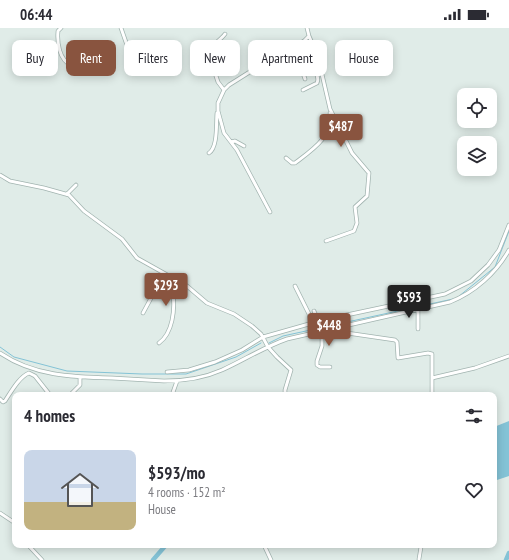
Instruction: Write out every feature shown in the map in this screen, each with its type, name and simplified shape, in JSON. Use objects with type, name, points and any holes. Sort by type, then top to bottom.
[{"type":"street","points":[[58,40],[58,31],[61,28]]},
{"type":"street","points":[[121,28],[125,40]]},
{"type":"street","points":[[286,158],[292,163],[295,163],[320,143],[328,130],[331,118],[318,57],[308,36],[307,28]]},
{"type":"street","points":[[224,90],[218,82],[208,52],[210,48],[225,34]]},
{"type":"street","points":[[305,40],[308,36]]},
{"type":"street","points":[[58,45],[63,58],[66,60]]},
{"type":"street","points":[[209,153],[213,149],[220,100],[224,90],[229,85],[248,73]]},
{"type":"street","points":[[303,90],[317,83],[317,76]]},
{"type":"street","points":[[326,241],[354,231],[357,223],[355,207],[367,196],[369,173],[352,153],[330,109]]},
{"type":"street","points":[[218,112],[224,132],[240,154],[270,212]]},
{"type":"street","points":[[231,142],[235,141],[244,146]]},
{"type":"street","points":[[0,175],[10,181],[67,194],[84,211],[122,239],[137,258],[164,274],[178,285]]},
{"type":"street","points":[[67,194],[76,185]]},
{"type":"street","points":[[167,372],[189,370],[221,360],[242,350],[263,337],[316,322],[437,297],[454,290],[471,281],[492,260],[499,250],[509,226]]},
{"type":"street","points":[[0,353],[19,364],[42,372],[64,377],[178,381],[196,378],[220,371],[287,339],[450,302],[470,292],[479,285],[495,270],[509,250]]},
{"type":"street","points":[[143,314],[164,274]]},
{"type":"street","points":[[168,277],[187,286],[208,303],[241,318],[252,326],[263,337],[268,347],[291,370],[285,392]]},
{"type":"street","points":[[159,343],[171,325],[172,319],[173,293],[168,277]]},
{"type":"street","points":[[295,286],[310,317],[311,324]]},
{"type":"street","points":[[418,310],[418,329]]},
{"type":"street","points":[[314,311],[317,318],[316,322]]},
{"type":"street","points":[[332,329],[347,333],[396,340],[398,358],[430,353],[432,355],[432,392]]},
{"type":"street","points":[[322,331],[322,346],[317,365],[320,367],[330,367]]},
{"type":"street","points":[[432,378],[475,368],[509,356]]},
{"type":"street","points":[[0,399],[3,402],[5,401],[10,392],[24,375],[29,373],[35,376],[48,392]]},
{"type":"street","points":[[73,392],[80,385],[80,378]]},
{"type":"street","points":[[173,392],[178,381]]},
{"type":"street","points":[[0,513],[12,521]]},
{"type":"street","points":[[31,548],[42,560]]},
{"type":"street","points":[[265,548],[270,560]]},
{"type":"street","points":[[419,559],[421,548]]},
{"type":"water","points":[[509,421],[509,476],[497,480],[497,426]]},
{"type":"waterway","points":[[458,297],[495,267],[509,231]]},
{"type":"waterway","points":[[269,343],[283,336],[453,299]]},
{"type":"waterway","points":[[0,347],[14,357],[67,371],[186,374],[236,357],[261,343]]},
{"type":"waterway","points":[[153,560],[163,548]]},
{"type":"waterway","points":[[506,560],[509,553]]}]
